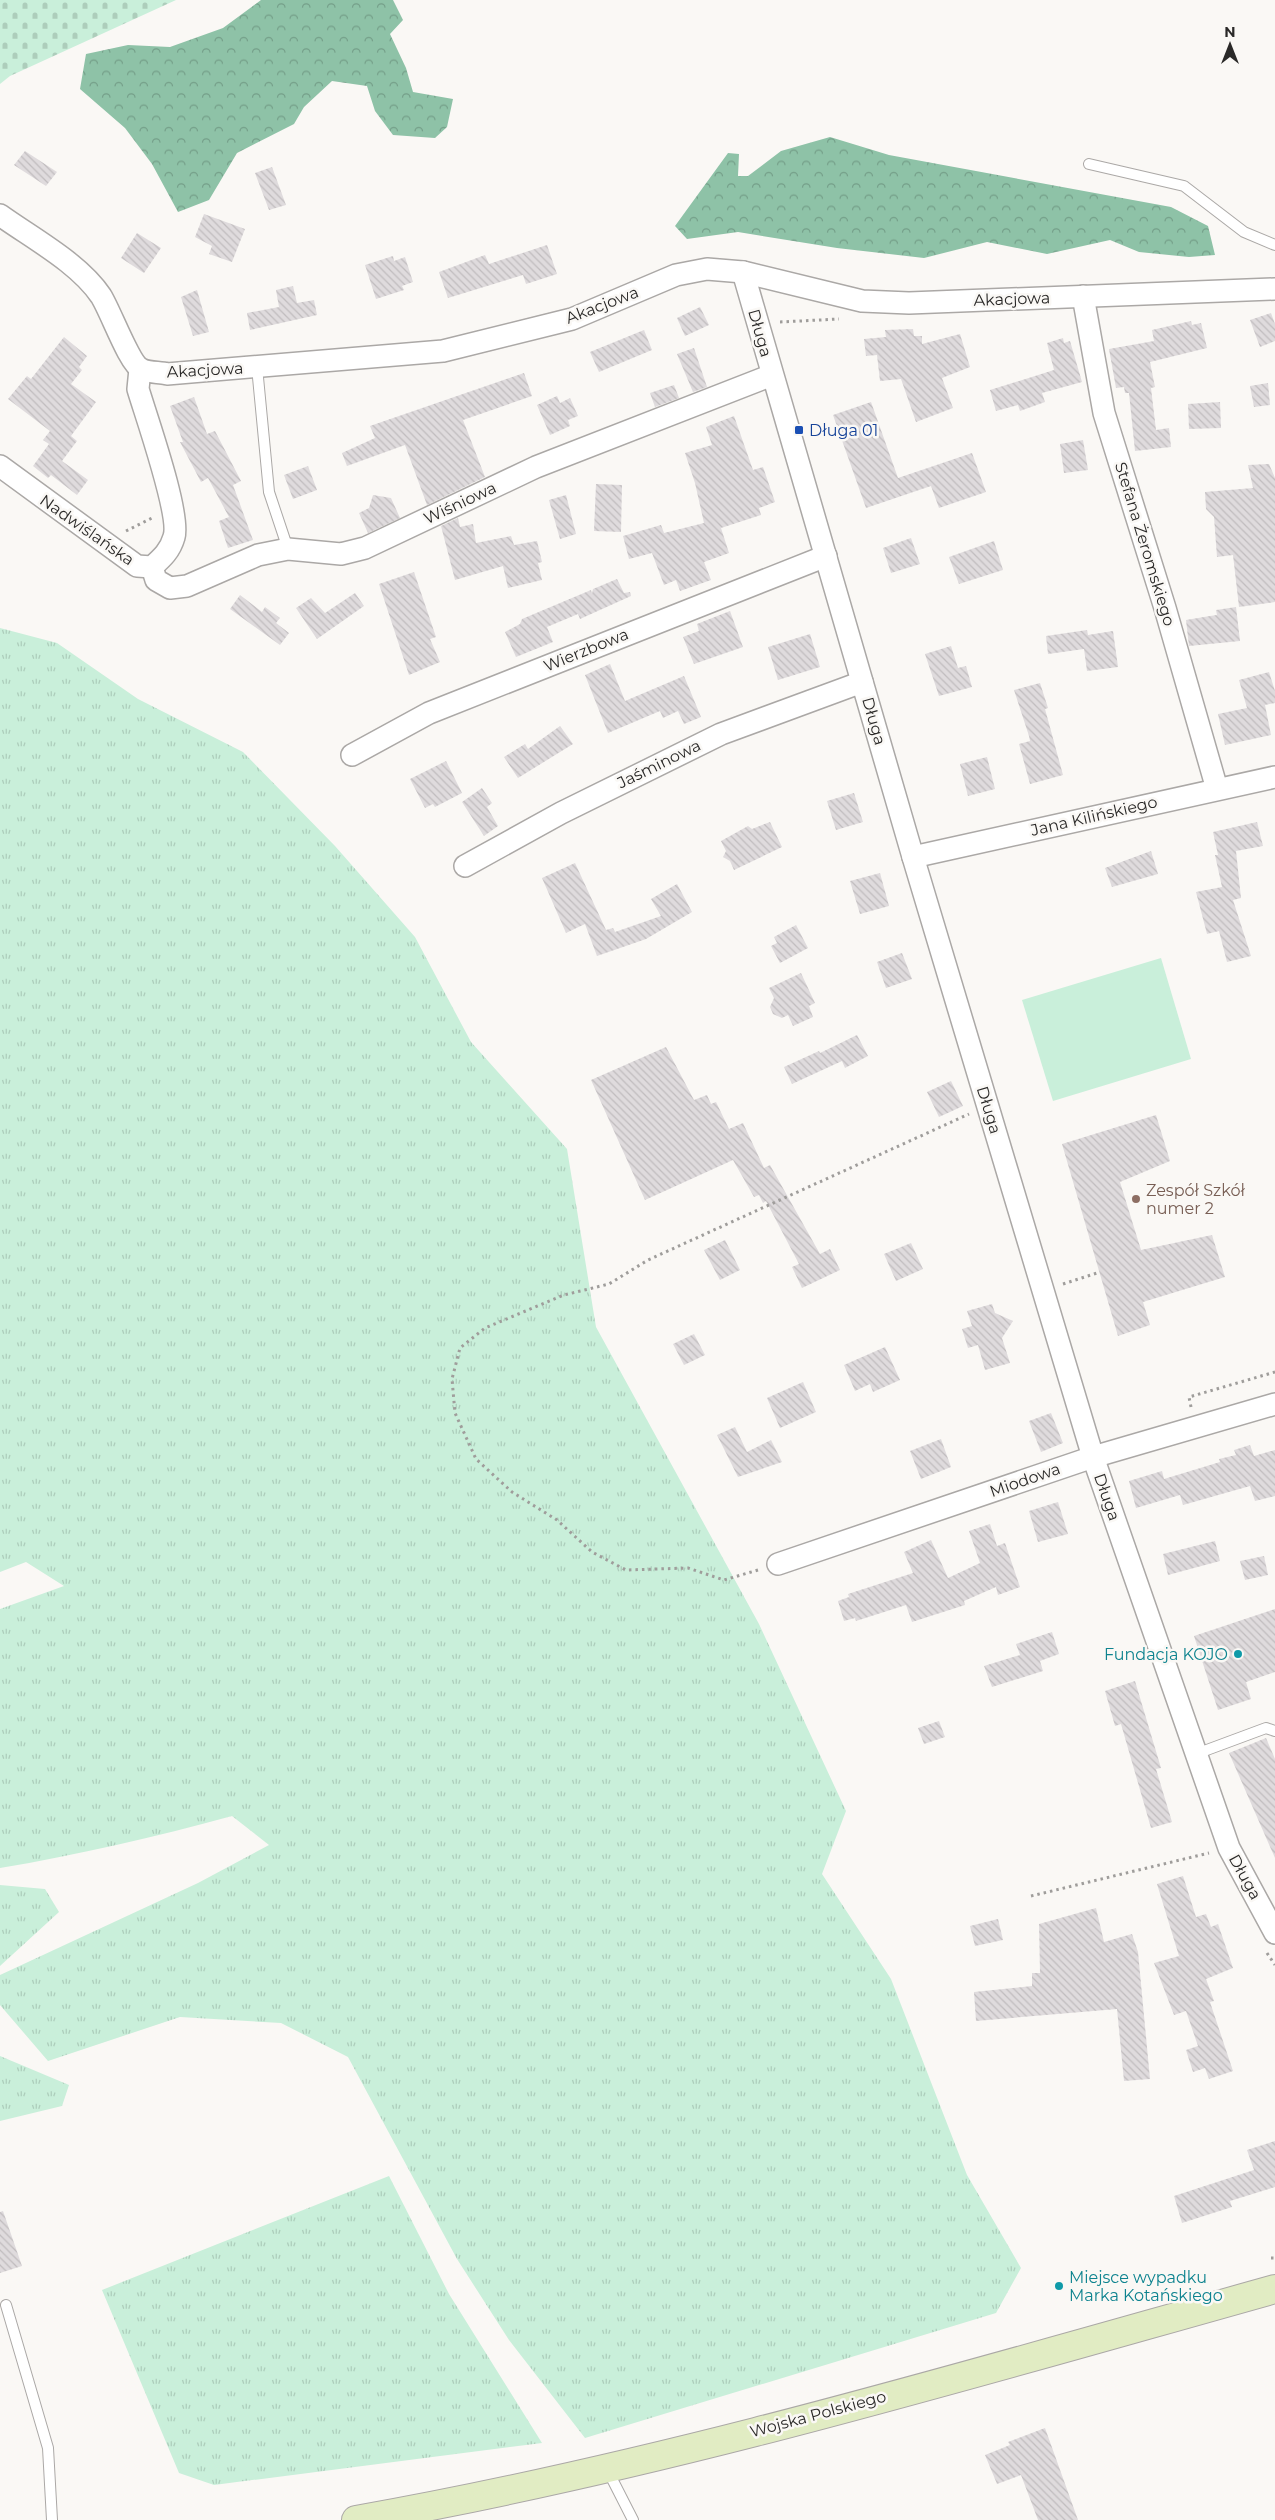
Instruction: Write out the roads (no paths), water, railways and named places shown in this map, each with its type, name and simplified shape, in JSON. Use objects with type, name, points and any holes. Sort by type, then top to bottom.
[{"type":"main road","name":"Wojska Polskiego","points":[[356,2520],[448,2504],[606,2468],[831,2411],[1275,2289]]},
{"type":"street","points":[[0,215],[79,271],[100,295],[115,321],[127,354],[140,369]]},
{"type":"street","name":"Akacjowa","points":[[140,369],[167,374],[443,351],[572,319],[676,275],[707,269],[743,272],[862,301],[909,302],[1275,289]]},
{"type":"street","name":"Długa","points":[[743,272],[913,857],[1093,1457],[1229,1848],[1270,1942]]},
{"type":"street","name":"Stefana Żeromskiego","points":[[1083,296],[1104,414],[1165,608],[1217,789]]},
{"type":"street","name":"Nadwiślańska","points":[[0,466],[137,566],[152,567],[167,553],[175,535],[173,508],[138,389],[140,369]]},
{"type":"street","name":"Wiśniowa","points":[[152,567],[156,580],[170,588],[187,586],[258,554],[288,549],[341,554],[365,548],[536,467],[772,375]]},
{"type":"street","name":"Wierzbowa","points":[[352,755],[429,713],[826,556]]},
{"type":"street","name":"Jaśminowa","points":[[465,866],[561,813],[721,734],[862,682]]},
{"type":"street","name":"Jana Kilińskiego","points":[[913,857],[1275,776]]},
{"type":"street","name":"Miodowa","points":[[778,1564],[1093,1457],[1275,1404]]},
{"type":"lane","points":[[1089,164],[1184,186],[1244,232],[1275,245]]},
{"type":"lane","points":[[257,367],[269,492],[288,549]]},
{"type":"lane","points":[[1196,1754],[1266,1728],[1275,1731]]},
{"type":"lane","points":[[6,2305],[48,2448],[52,2520]]},
{"type":"lane","points":[[606,2468],[633,2520]]},
{"type":"place","name":"Długa 01","points":[[799,430]]},
{"type":"place","name":"Zespół Szkół numer 2","points":[[1136,1199]]},
{"type":"place","name":"Fundacja KOJO","points":[[1238,1654]]},
{"type":"place","name":"Miejsce wypadku Marka Kotańskiego","points":[[1059,2286]]}]
